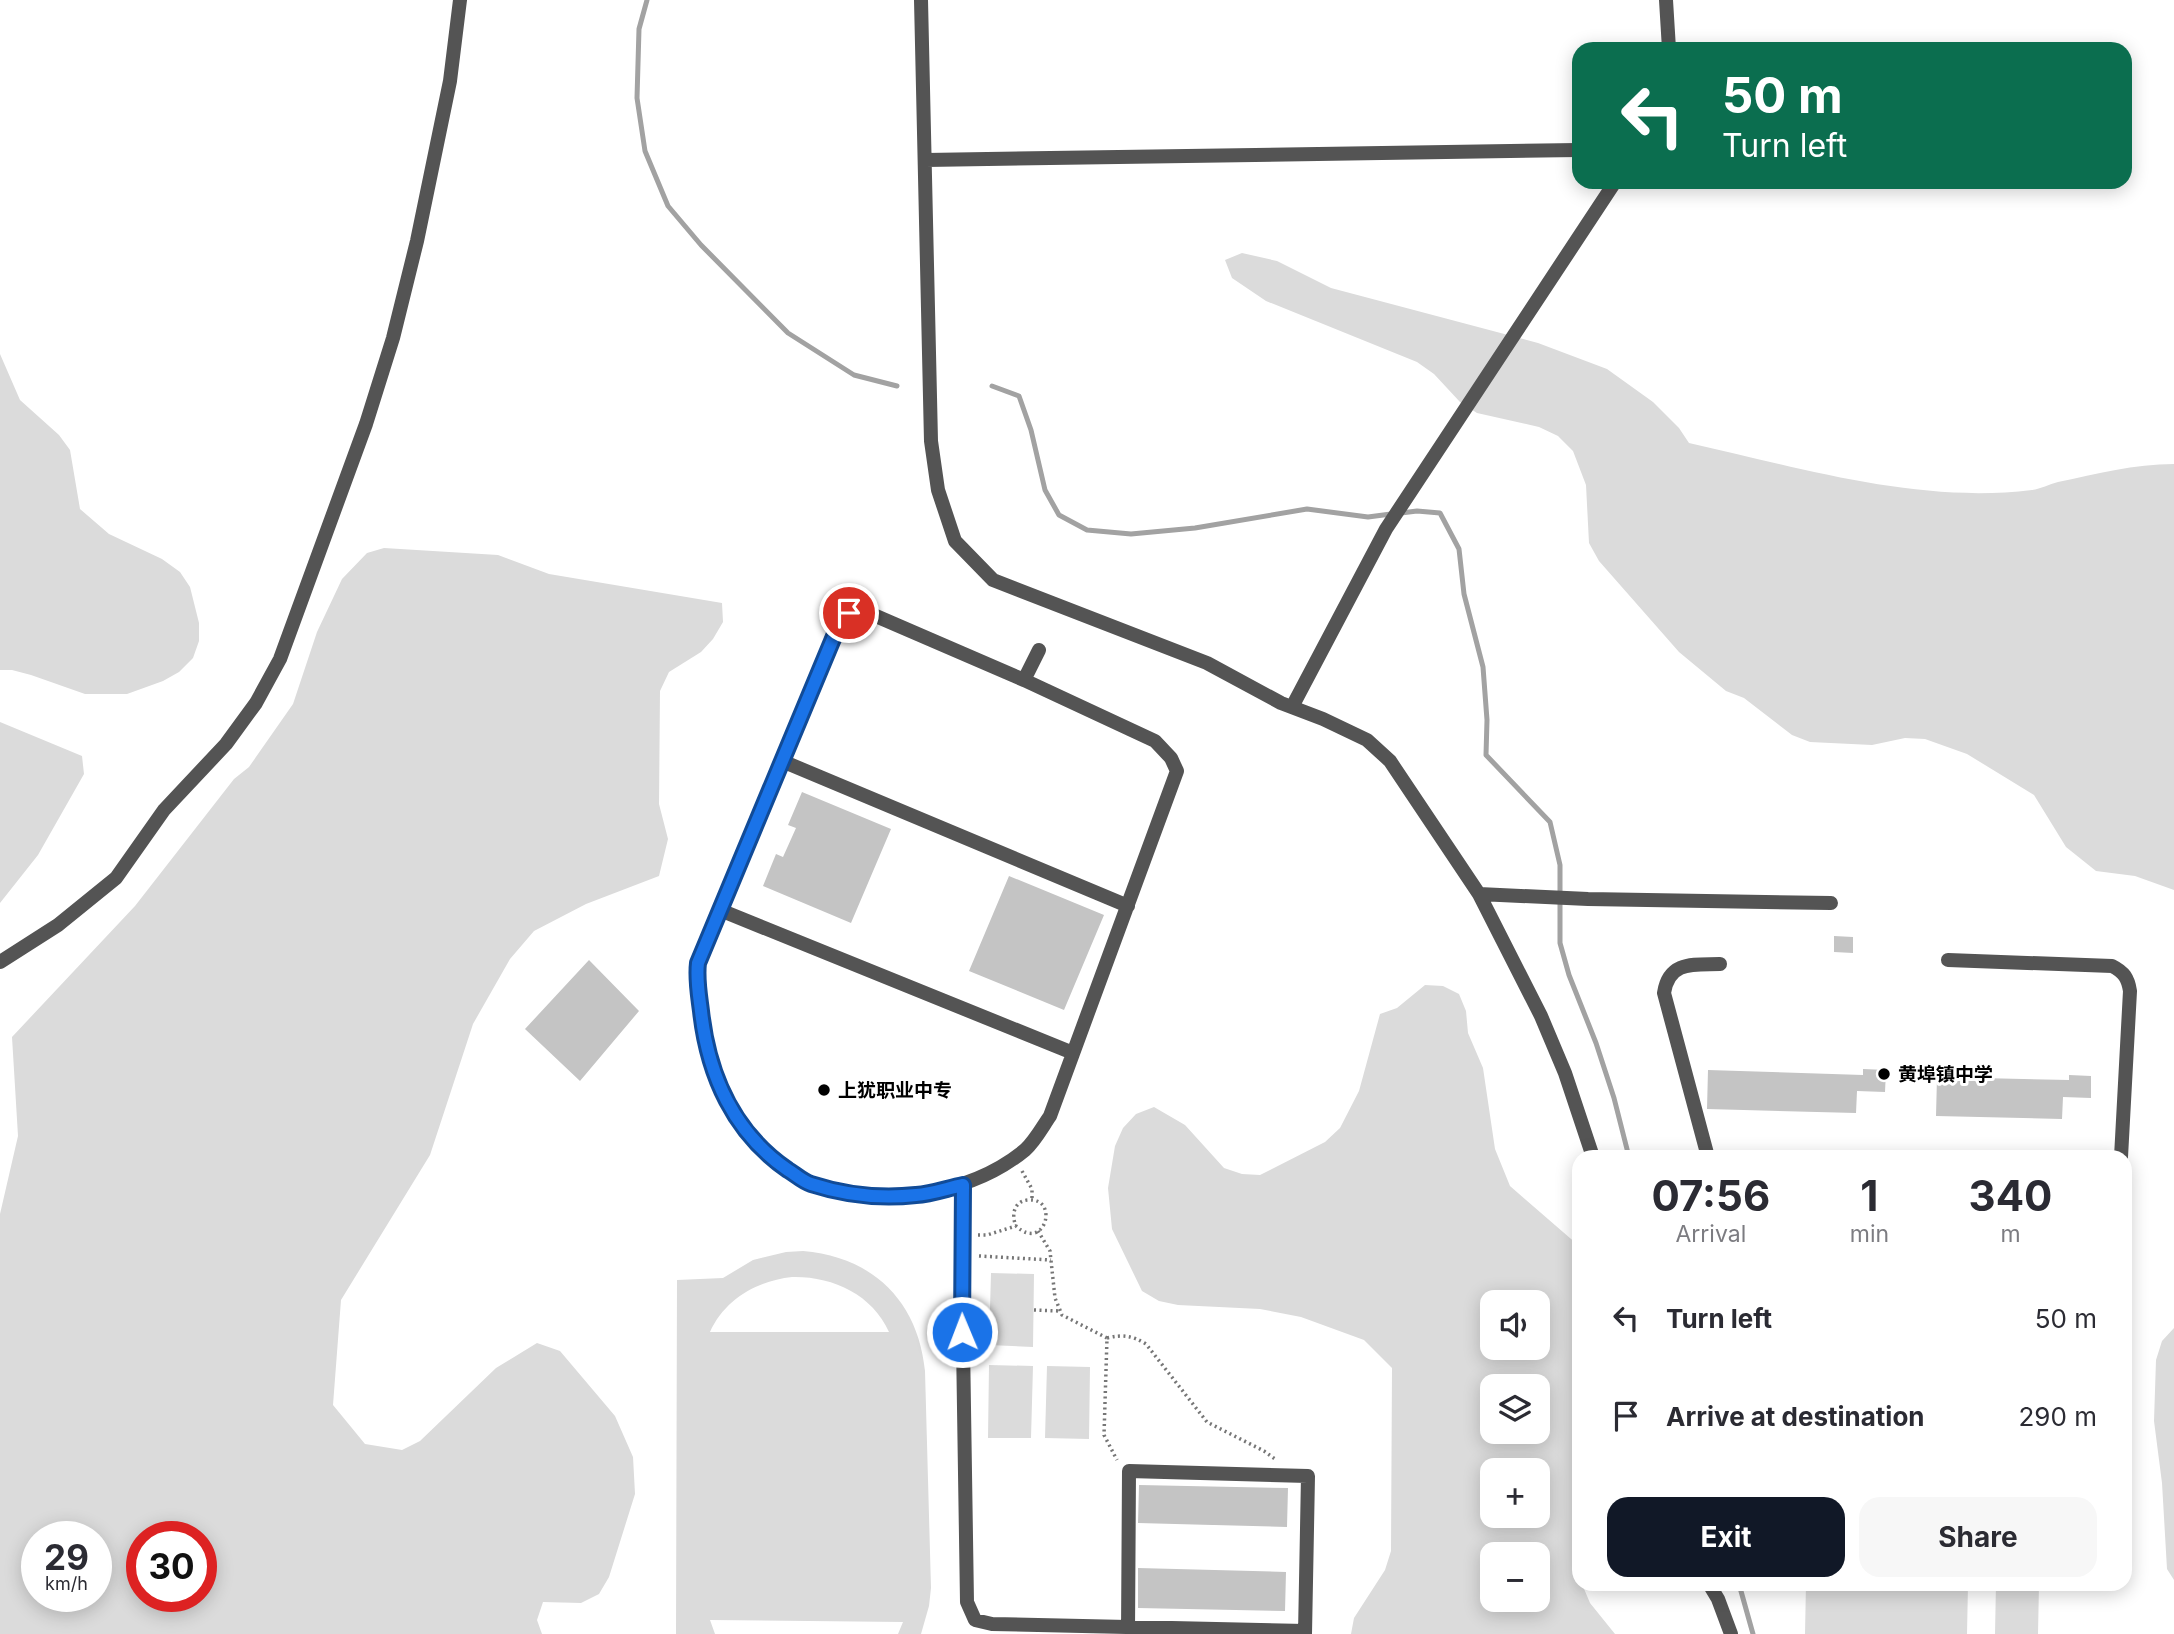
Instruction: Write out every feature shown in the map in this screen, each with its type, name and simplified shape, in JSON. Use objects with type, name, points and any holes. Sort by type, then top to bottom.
[{"type":"street","points":[[0,962],[58,925],[116,878],[164,810],[226,744],[256,704],[281,660],[366,424],[393,338],[417,241],[450,81],[460,0]]},
{"type":"street","points":[[921,0],[931,441],[938,489],[955,541],[993,580],[1207,663],[1292,707],[1367,740],[1391,761],[1479,894],[1541,1016],[1565,1073],[1591,1150]]},
{"type":"street","points":[[1666,0],[1669,42]]},
{"type":"street","points":[[926,160],[1572,150]]},
{"type":"street","points":[[1292,707],[1386,529],[1610,189]]},
{"type":"street","points":[[862,610],[1024,680],[1154,741],[1171,758],[1177,771],[1051,1116],[1027,1149],[963,1185],[917,1195],[862,1196],[807,1183],[774,1160],[750,1137],[727,1102],[715,1078],[704,1041],[697,975],[698,963],[840,622],[849,613],[862,610]]},
{"type":"street","points":[[1024,680],[1039,650]]},
{"type":"street","points":[[782,761],[1128,906]]},
{"type":"street","points":[[1479,894],[1588,899],[1831,903]]},
{"type":"street","points":[[720,910],[1073,1053]]},
{"type":"street","points":[[1948,960],[2112,966],[2121,971],[2129,980],[2130,991],[2120,1150]]},
{"type":"street","points":[[1706,1150],[1664,993],[1666,984],[1678,968],[1720,964]]},
{"type":"street","points":[[963,1185],[967,1602],[975,1620],[992,1624],[1128,1630],[1305,1632],[1308,1476],[1129,1471],[1128,1630]]},
{"type":"street","points":[[1713,1591],[1731,1634]]},
{"type":"path","points":[[1020,1169],[1032,1189],[1032,1200]]},
{"type":"path","points":[[1032,1200],[1042,1205],[1046,1214],[1044,1225],[1038,1231],[1025,1233],[1016,1226],[1014,1210],[1022,1202],[1032,1200]]},
{"type":"path","points":[[977,1235],[987,1235],[1016,1226]]},
{"type":"path","points":[[1038,1231],[1050,1251],[1055,1298],[1062,1315],[1107,1338],[1119,1335],[1136,1338],[1146,1345],[1207,1422],[1264,1451],[1274,1457],[1278,1464]]},
{"type":"path","points":[[979,1256],[1051,1259]]},
{"type":"path","points":[[1034,1310],[1060,1311]]},
{"type":"path","points":[[1107,1338],[1104,1435],[1117,1460]]},
{"type":"shaded area","points":[[1242,253],[1277,261],[1331,288],[1538,343],[1607,369],[1653,402],[1679,428],[1689,443],[1816,473],[1902,488],[1989,493],[2039,489],[2058,482],[2116,470],[2174,464],[2174,890],[2135,876],[2096,871],[2066,847],[2034,795],[1967,754],[1925,739],[1905,738],[1872,745],[1810,742],[1792,735],[1744,698],[1726,691],[1679,652],[1599,561],[1589,543],[1586,485],[1573,451],[1558,436],[1539,427],[1477,413],[1460,402],[1434,374],[1417,362],[1266,301],[1232,278],[1225,260]]},
{"type":"shaded area","points":[[0,354],[20,400],[59,435],[70,450],[80,509],[109,534],[162,559],[180,572],[190,587],[199,623],[199,641],[193,658],[179,672],[163,681],[127,694],[85,694],[31,675],[0,670]]},
{"type":"shaded area","points":[[384,548],[498,555],[549,574],[722,603],[723,622],[713,639],[701,652],[669,672],[660,691],[659,804],[668,839],[659,876],[586,904],[534,931],[510,959],[473,1024],[430,1155],[341,1300],[333,1405],[365,1444],[402,1450],[420,1441],[496,1368],[537,1343],[560,1351],[615,1416],[633,1457],[635,1494],[609,1577],[599,1594],[581,1603],[543,1602],[537,1620],[542,1634],[0,1634],[0,1214],[18,1136],[12,1037],[135,906],[234,779],[249,767],[293,704],[317,632],[342,579],[367,553]]},
{"type":"shaded area","points":[[0,722],[82,756],[84,774],[38,855],[0,903]]},
{"type":"shaded area","points":[[1425,985],[1443,986],[1459,994],[1466,1011],[1468,1033],[1483,1068],[1495,1149],[1510,1186],[1572,1240],[1572,1591],[1585,1591],[1590,1603],[1615,1634],[1351,1634],[1354,1618],[1385,1570],[1391,1551],[1392,1368],[1364,1340],[1301,1317],[1260,1309],[1178,1305],[1159,1301],[1142,1291],[1112,1229],[1108,1188],[1115,1146],[1123,1128],[1136,1114],[1154,1107],[1185,1125],[1224,1168],[1242,1174],[1260,1175],[1325,1142],[1340,1128],[1359,1091],[1380,1014],[1397,1008]]},
{"type":"shaded area","points":[[803,1251],[828,1255],[851,1262],[871,1273],[888,1287],[902,1304],[921,1346],[925,1371],[931,1588],[921,1634],[898,1634],[903,1622],[710,1620],[715,1634],[676,1634],[677,1280],[723,1278],[753,1260]],"holes":[[[779,1279],[822,1280],[849,1290],[872,1307],[889,1332],[710,1332],[724,1310],[755,1287]]]},
{"type":"shaded area","points":[[991,1273],[1034,1274],[1033,1347],[989,1345]]},
{"type":"shaded area","points":[[2174,1328],[2174,1580],[2167,1569],[2162,1483],[2154,1421],[2156,1360],[2162,1341]]},
{"type":"shaded area","points":[[989,1365],[1033,1366],[1031,1438],[988,1438]]},
{"type":"shaded area","points":[[1047,1366],[1090,1367],[1089,1439],[1045,1438]]},
{"type":"shaded area","points":[[1806,1591],[1968,1591],[1967,1634],[1805,1634]]},
{"type":"shaded area","points":[[1996,1591],[2039,1591],[2038,1634],[1995,1634]]},
{"type":"building","points":[[802,792],[891,829],[851,923],[763,886],[776,854],[783,857],[796,828],[788,825]]},
{"type":"building","points":[[1009,876],[1104,915],[1064,1010],[969,971]]},
{"type":"building","points":[[1834,936],[1853,937],[1853,953],[1834,952]]},
{"type":"building","points":[[589,960],[639,1011],[580,1081],[525,1029]]},
{"type":"building","points":[[1863,1069],[1886,1070],[1885,1092],[1857,1091],[1856,1113],[1707,1109],[1708,1070],[1863,1075]]},
{"type":"building","points":[[2069,1075],[2091,1076],[2091,1098],[2063,1097],[2062,1119],[1936,1116],[1937,1077],[2069,1080]]},
{"type":"building","points":[[1139,1485],[1288,1488],[1287,1527],[1138,1523]]},
{"type":"building","points":[[1138,1568],[1286,1572],[1285,1611],[1138,1608]]},
{"type":"waterway","points":[[647,0],[639,29],[637,98],[645,151],[668,206],[701,245],[788,333],[854,375],[897,386]]},
{"type":"waterway","points":[[992,386],[1019,396],[1031,430],[1045,490],[1059,515],[1087,530],[1131,534],[1195,528],[1307,509],[1368,517],[1391,514]]},
{"type":"waterway","points":[[1401,513],[1440,513],[1459,549],[1464,594],[1483,667],[1487,720],[1486,755],[1550,822],[1560,865],[1560,943],[1614,1098],[1627,1150]]},
{"type":"waterway","points":[[1741,1591],[1753,1634]]},
{"type":"place","name":"黄埠镇中学","points":[[1884,1074]]},
{"type":"place","name":"上犹职业中专","points":[[824,1090]]},
{"type":"route","points":[[849,613],[840,622],[698,963],[704,1041],[715,1078],[750,1137],[774,1160],[807,1183],[862,1196],[917,1195],[963,1185],[962,1332]]}]
